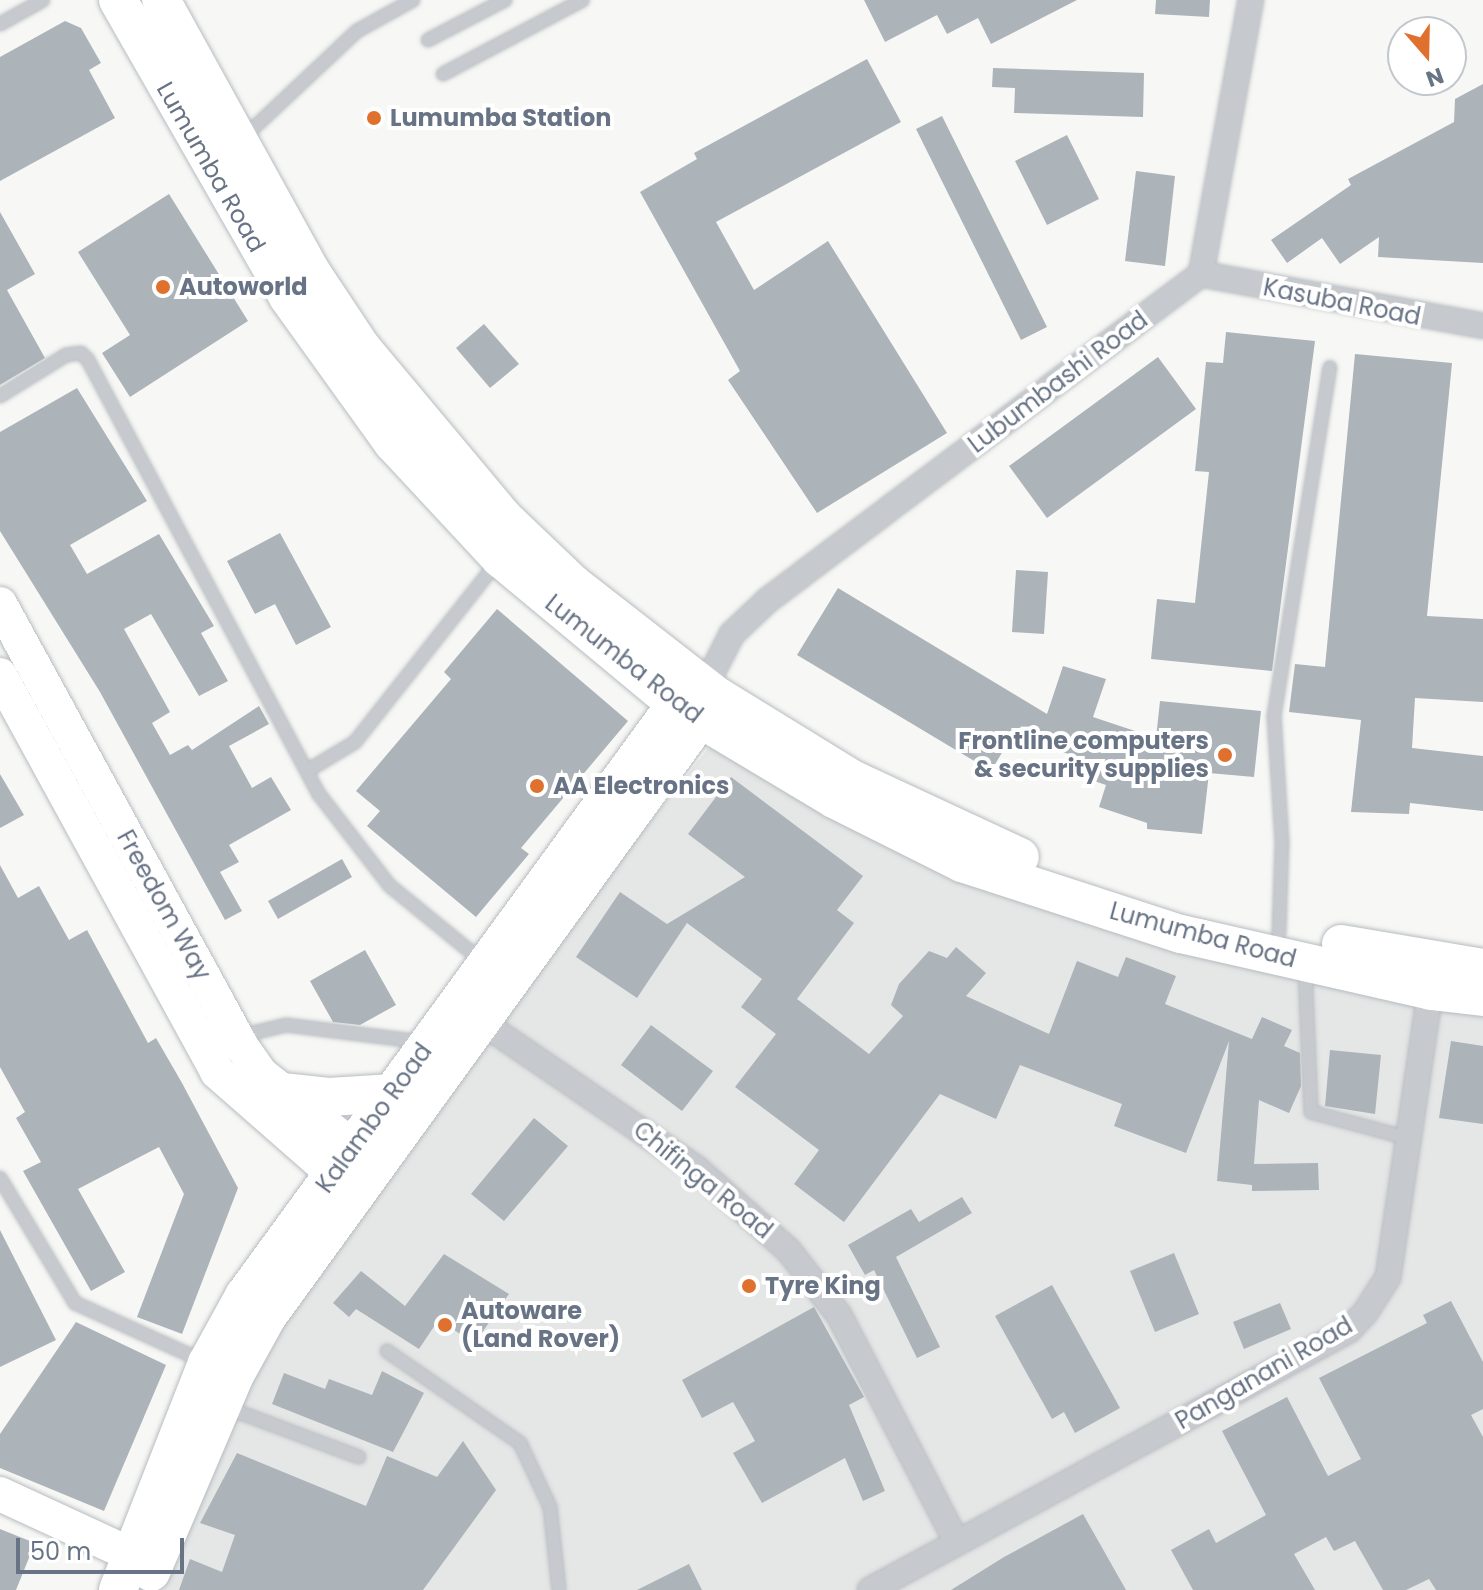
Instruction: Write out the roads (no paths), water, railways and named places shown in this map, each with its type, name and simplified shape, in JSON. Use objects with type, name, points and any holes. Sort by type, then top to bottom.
[{"type":"main road","name":"Lumumba Road","points":[[118,0],[205,162],[334,365],[403,454],[500,558],[700,695],[852,779],[979,841],[1174,908],[1279,932],[1432,977],[1483,997]]},
{"type":"main road","name":"Lumumba Road","points":[[161,0],[312,273],[418,421],[573,584],[700,695],[834,799],[962,863],[1181,934],[1305,962],[1432,977],[1483,968]]},
{"type":"main road","name":"Freedom Way","points":[[0,604],[236,1037],[355,1171]]},
{"type":"main road","name":"Freedom Way","points":[[0,675],[217,1072],[355,1171]]},
{"type":"main road","name":"Kalambo Road","points":[[355,1171],[393,1093],[429,1043],[470,1013],[487,965],[700,695]]},
{"type":"main road","name":"Kalambo Road","points":[[118,1590],[143,1570],[221,1381],[267,1317],[355,1171],[700,695]]},
{"type":"main road","points":[[282,1092],[329,1097],[393,1093]]},
{"type":"main road","points":[[0,1494],[143,1570]]},
{"type":"street","points":[[1201,274],[1251,0]]},
{"type":"street","name":"Kasuba Road","points":[[1201,274],[1483,326]]},
{"type":"street","name":"Lubumbashi Road","points":[[700,695],[732,634],[768,600],[1201,274]]},
{"type":"street","name":"Panganani Road","points":[[870,1590],[1349,1330],[1388,1277],[1411,1139],[1432,977]]},
{"type":"street","name":"Chifinga Road","points":[[470,1013],[697,1169],[789,1251],[839,1315],[956,1541]]},
{"type":"lane","points":[[0,24],[43,0]]},
{"type":"lane","points":[[205,162],[238,141],[357,31],[413,0]]},
{"type":"lane","points":[[428,40],[505,0]]},
{"type":"lane","points":[[443,74],[583,0]]},
{"type":"lane","points":[[0,396],[66,355],[81,353],[88,360],[307,771],[340,825],[390,886],[487,965]]},
{"type":"lane","points":[[1279,932],[1282,842],[1274,716],[1330,367]]},
{"type":"lane","points":[[307,771],[355,742],[500,558]]},
{"type":"lane","points":[[1305,962],[1311,1112],[1411,1139]]},
{"type":"lane","points":[[236,1037],[286,1025],[429,1043]]},
{"type":"lane","points":[[0,1178],[75,1303],[359,1457]]},
{"type":"lane","points":[[387,1351],[520,1443],[550,1507],[559,1590]]},
{"type":"place","name":"Lumumba Station","points":[[374,118]]},
{"type":"place","name":"Autoworld","points":[[163,287]]},
{"type":"place","name":"Frontline computers & security supplies","points":[[1225,755]]},
{"type":"place","name":"AA Electronics","points":[[537,786]]},
{"type":"place","name":"Tyre King","points":[[749,1286]]},
{"type":"place","name":"Autoware (Land Rover)","points":[[445,1325]]}]
